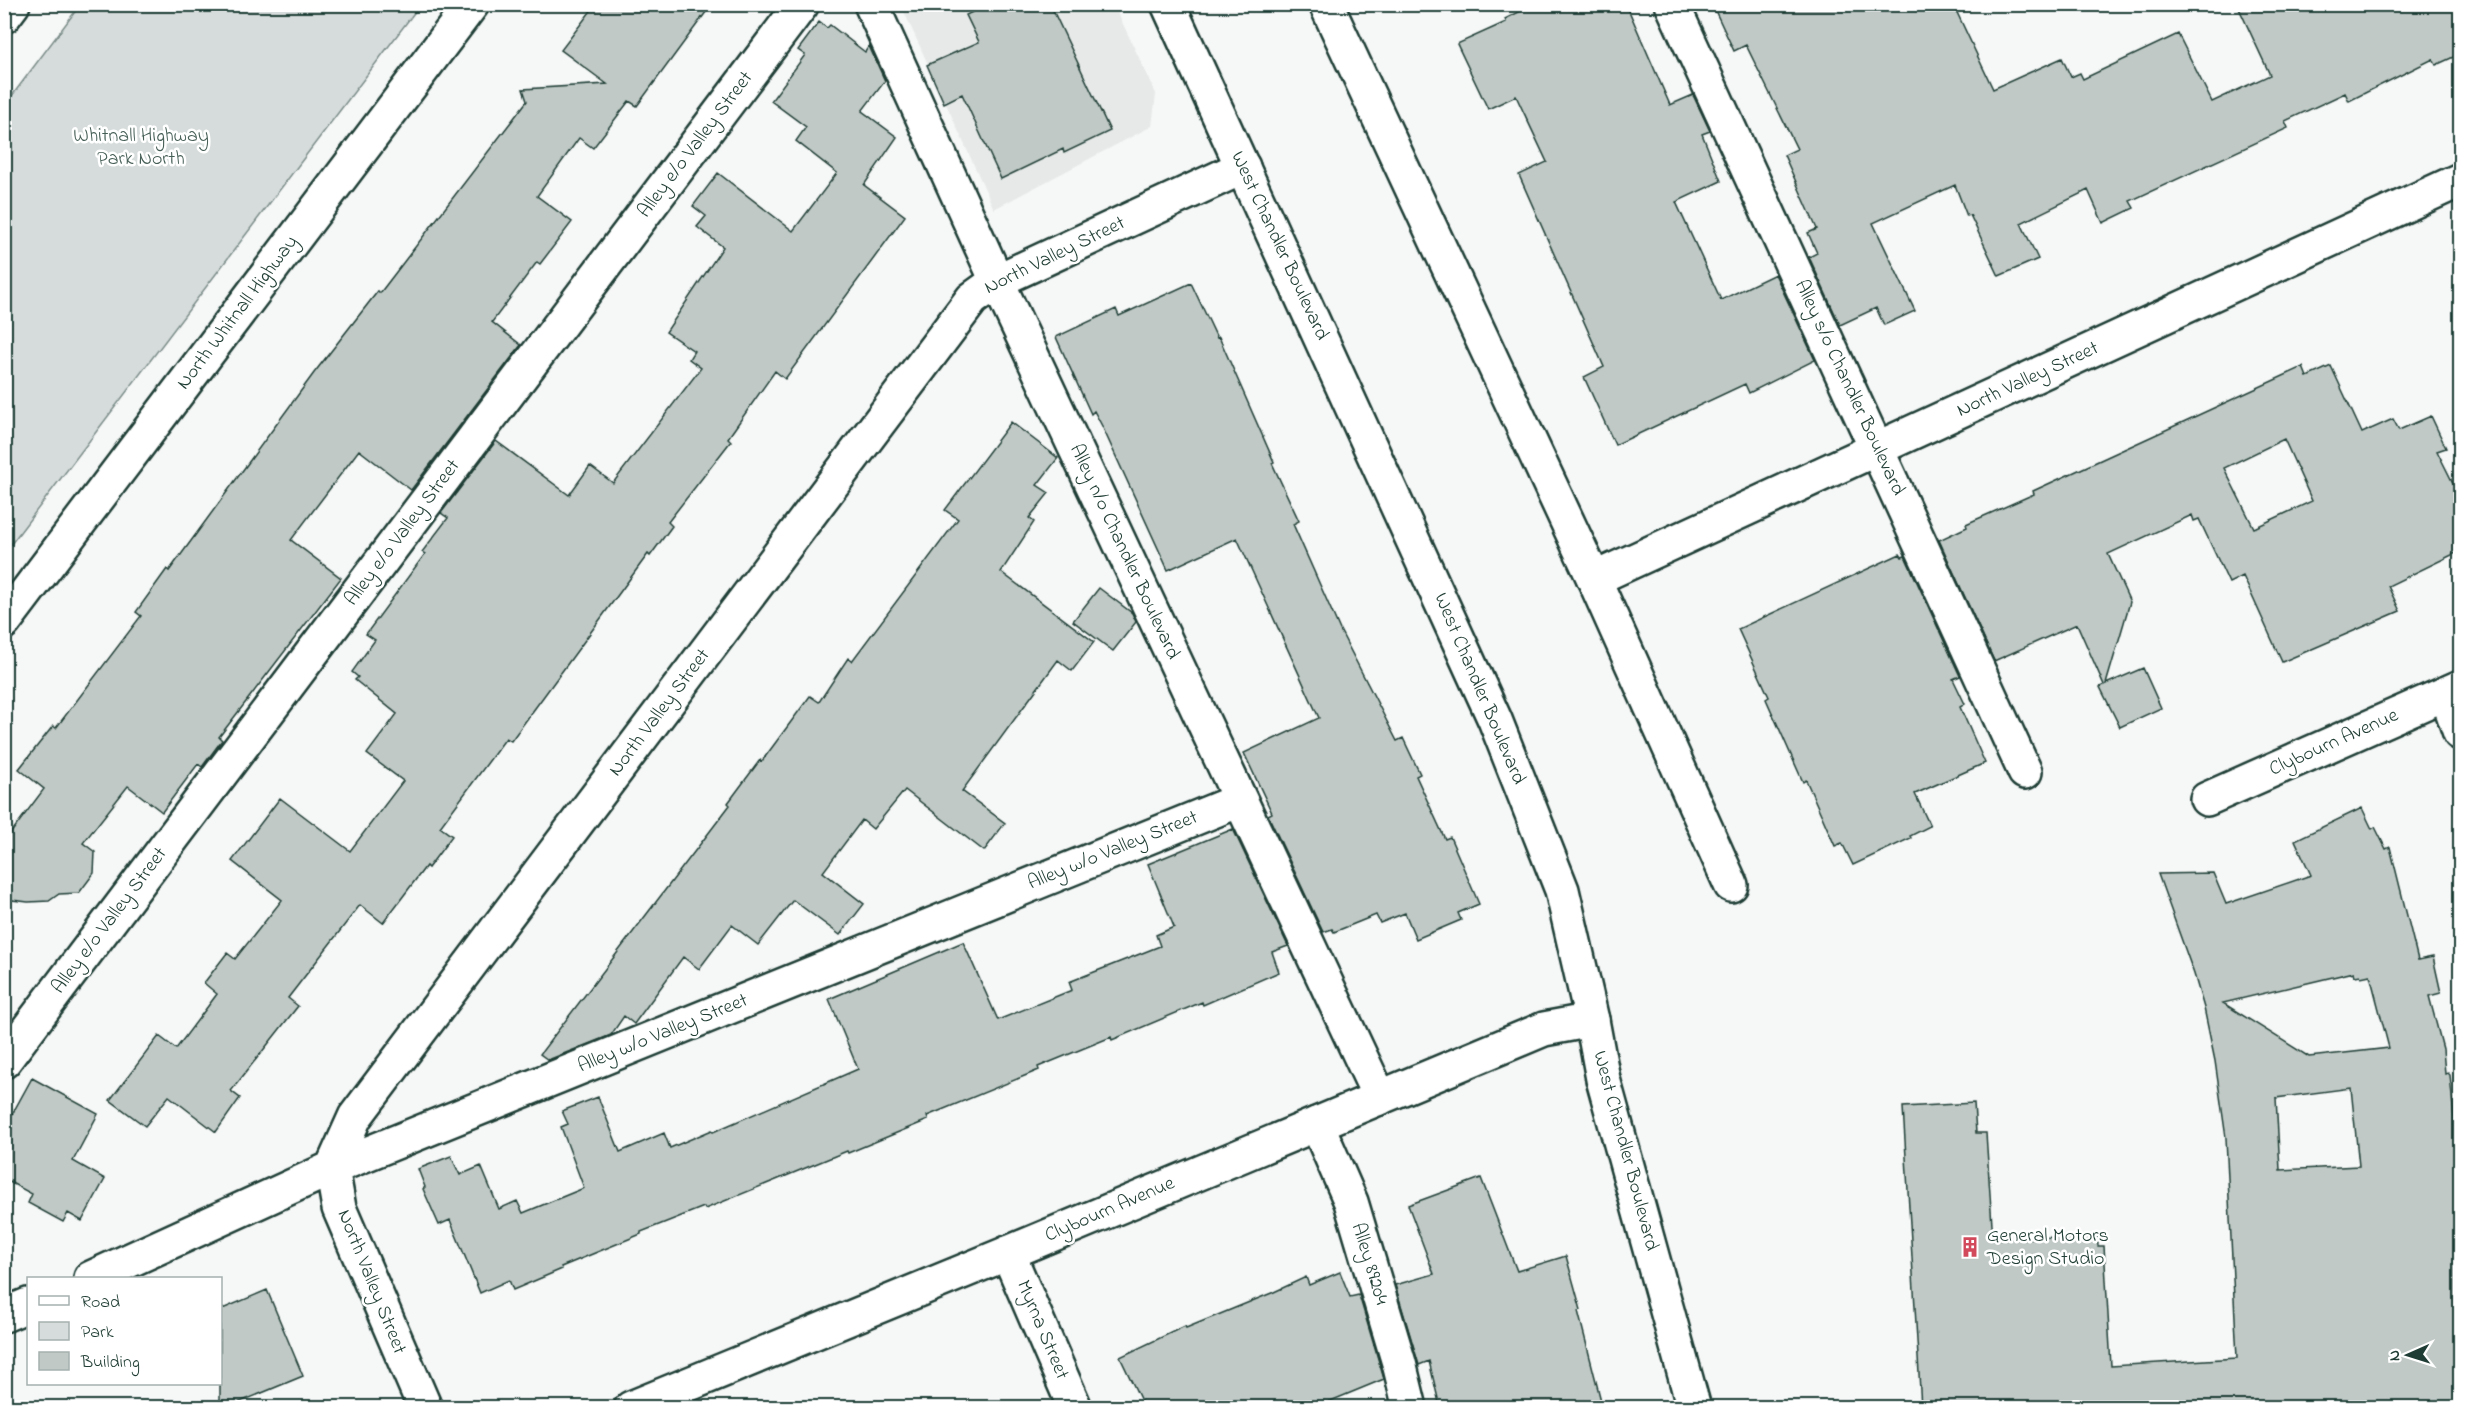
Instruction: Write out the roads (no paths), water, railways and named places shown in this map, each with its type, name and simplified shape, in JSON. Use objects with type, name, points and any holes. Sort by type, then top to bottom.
[{"type":"street","points":[[4,16],[13,4]]},
{"type":"street","name":"North Whitnall Highway","points":[[4,621],[472,4]]},
{"type":"street","name":"Alley e/o Valley Street","points":[[4,1061],[802,4]]},
{"type":"street","name":"Alley n/o Chandler Boulevard","points":[[871,4],[997,281],[1380,1098]]},
{"type":"street","name":"West Chandler Boulevard","points":[[1168,4],[1495,720],[1562,890],[1603,1079],[1694,1407]]},
{"type":"street","name":"Alley s/o Chandler Boulevard","points":[[1672,4],[2025,772]]},
{"type":"street","points":[[1330,6],[1594,579],[1731,885]]},
{"type":"street","name":"North Valley Street","points":[[425,1407],[339,1208],[332,1168],[355,1117],[972,299],[997,281],[1243,167]]},
{"type":"street","name":"North Valley Street","points":[[1594,579],[2460,180]]},
{"type":"street","points":[[2453,690],[2460,733]]},
{"type":"street","name":"Clybourn Avenue","points":[[2207,799],[2453,690]]},
{"type":"street","name":"Alley w/o Valley Street","points":[[93,1277],[332,1168],[1240,800]]},
{"type":"street","name":"Clybourn Avenue","points":[[631,1407],[1008,1253],[1544,1029],[1592,1020]]},
{"type":"street","name":"Alley 89204","points":[[1317,1124],[1351,1202],[1410,1407]]},
{"type":"street","name":"Myrna Street","points":[[1008,1253],[1075,1407]]},
{"type":"street","points":[[4,1315],[27,1305]]},
{"type":"place","name":"General Motors Design Studio","points":[[1970,1247]]},
{"type":"park label","name":"Whitnall Highway Park North","points":[[141,148]]}]
